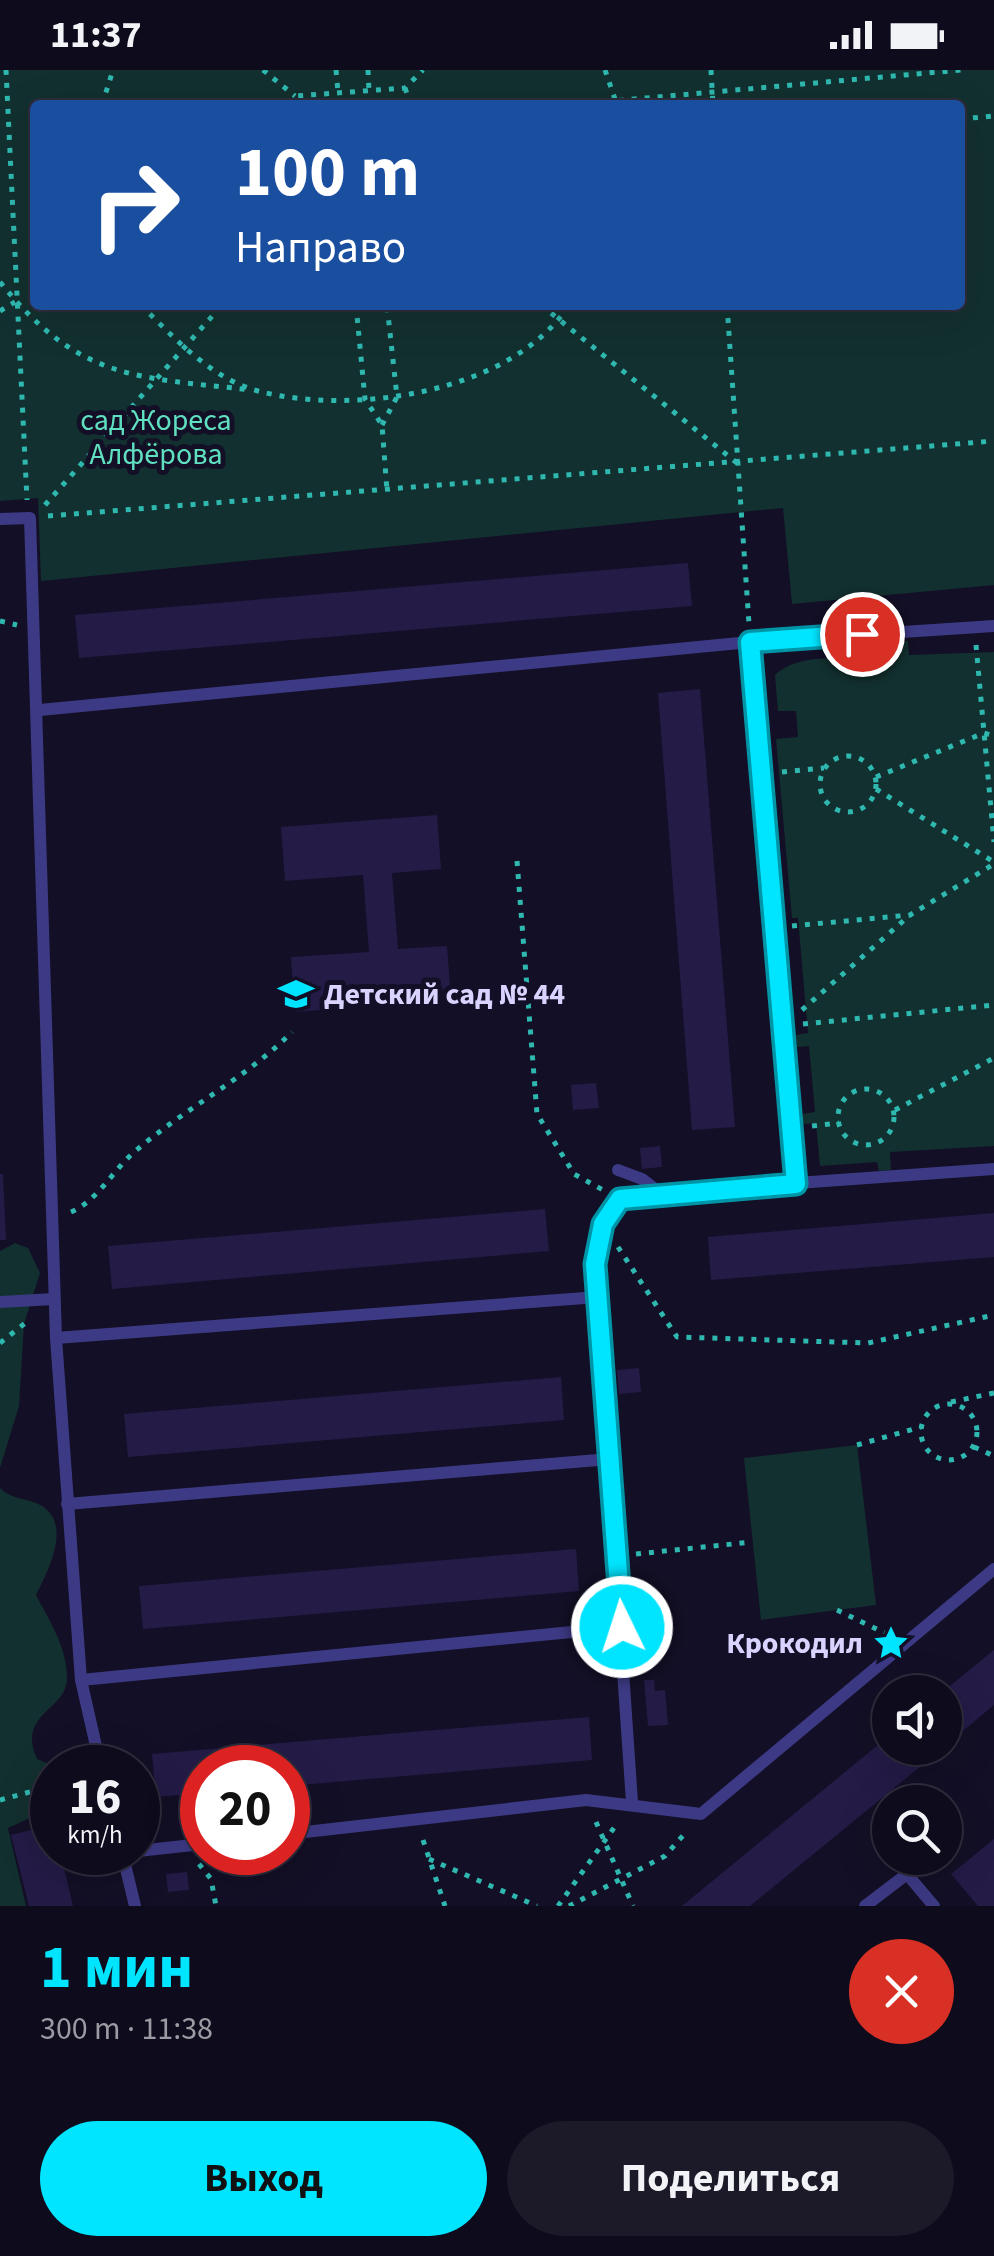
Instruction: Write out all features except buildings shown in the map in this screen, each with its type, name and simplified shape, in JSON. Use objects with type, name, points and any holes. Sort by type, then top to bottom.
[{"type":"lane","points":[[0,519],[30,518],[40,710],[56,1338],[81,1680],[96,1745]]},
{"type":"lane","points":[[40,710],[750,642],[994,626]]},
{"type":"lane","points":[[750,642],[796,1184]]},
{"type":"lane","points":[[632,1802],[595,1264],[603,1224],[620,1199],[660,1193],[994,1169]]},
{"type":"lane","points":[[618,1170],[642,1179],[660,1193]]},
{"type":"lane","points":[[56,1338],[598,1297]]},
{"type":"lane","points":[[0,1302],[54,1299]]},
{"type":"lane","points":[[67,1504],[610,1459]]},
{"type":"lane","points":[[310,1831],[586,1800],[632,1802],[701,1814],[994,1569]]},
{"type":"lane","points":[[81,1680],[622,1627]]},
{"type":"lane","points":[[160,1849],[180,1846]]},
{"type":"lane","points":[[865,1906],[907,1874],[934,1906]]},
{"type":"lane","points":[[129,1875],[135,1906]]},
{"type":"path","points":[[6,70],[30,518]]},
{"type":"path","points":[[103,100],[112,70]]},
{"type":"path","points":[[263,70],[296,96],[405,88],[423,70]]},
{"type":"path","points":[[336,70],[338,93]]},
{"type":"path","points":[[368,70],[369,91]]},
{"type":"path","points":[[605,70],[616,100]]},
{"type":"path","points":[[712,70],[713,100]]},
{"type":"path","points":[[643,100],[962,70]]},
{"type":"path","points":[[405,88],[410,100]]},
{"type":"path","points":[[294,100],[296,96]]},
{"type":"path","points":[[965,119],[994,116]]},
{"type":"path","points":[[0,282],[44,332],[83,360],[158,379],[365,400],[397,397],[468,379],[514,355],[559,321],[566,310]]},
{"type":"path","points":[[0,311],[16,302]]},
{"type":"path","points":[[146,310],[185,349],[255,391]]},
{"type":"path","points":[[30,518],[56,496],[218,310]]},
{"type":"path","points":[[356,310],[365,400],[382,425],[388,491]]},
{"type":"path","points":[[382,425],[397,397],[388,310]]},
{"type":"path","points":[[546,310],[738,465]]},
{"type":"path","points":[[727,310],[750,642]]},
{"type":"path","points":[[30,518],[994,442]]},
{"type":"path","points":[[974,627],[994,842]]},
{"type":"path","points":[[876,778],[984,733],[994,736]]},
{"type":"path","points":[[853,755],[872,767],[876,778],[876,788],[864,807],[854,812],[832,808],[820,790],[824,768],[832,760],[853,755]]},
{"type":"path","points":[[762,774],[824,768]]},
{"type":"path","points":[[784,1026],[910,916],[994,863],[876,788]]},
{"type":"path","points":[[517,861],[537,1114],[574,1174],[620,1199]]},
{"type":"path","points":[[776,927],[910,916]]},
{"type":"path","points":[[784,1026],[994,1005]]},
{"type":"path","points":[[52,1217],[76,1211],[130,1155],[261,1064],[292,1032]]},
{"type":"path","points":[[894,1110],[994,1058]]},
{"type":"path","points":[[860,1089],[882,1092],[894,1110],[890,1132],[872,1144],[851,1141],[839,1123],[842,1101],[860,1089]]},
{"type":"path","points":[[793,1128],[839,1123]]},
{"type":"path","points":[[603,1224],[677,1337],[868,1343],[994,1315]]},
{"type":"path","points":[[943,1404],[964,1408],[977,1426],[973,1447],[965,1455],[944,1460],[926,1448],[920,1427],[925,1416],[943,1404],[994,1393]]},
{"type":"path","points":[[857,1444],[920,1427]]},
{"type":"path","points":[[973,1447],[994,1456]]},
{"type":"path","points":[[618,1556],[752,1542]]},
{"type":"path","points":[[837,1610],[906,1643]]},
{"type":"path","points":[[0,1800],[30,1792]]},
{"type":"path","points":[[586,1800],[633,1906]]},
{"type":"path","points":[[558,1906],[632,1802]]},
{"type":"path","points":[[569,1906],[623,1882],[665,1856],[701,1814]]},
{"type":"path","points":[[415,1818],[444,1906]]},
{"type":"path","points":[[429,1858],[538,1906]]},
{"type":"path","points":[[207,1875],[216,1906]]},
{"type":"green space","name":"сад Жореса Алфёрова","points":[[0,70],[994,70],[994,585],[792,604],[783,508],[41,581],[38,498],[0,501]]},
{"type":"green space","points":[[908,641],[909,655],[994,652],[994,1146],[890,1152],[891,1170],[879,1171],[877,1162],[820,1166],[816,1123],[803,1124],[802,1114],[815,1112],[809,1046],[797,1047],[796,1035],[808,1033],[798,918],[792,918],[776,739],[798,737],[796,711],[778,711],[775,675],[807,660],[869,658],[868,643]]},
{"type":"green space","points":[[15,1243],[28,1248],[40,1273],[24,1324],[19,1406],[0,1468],[0,1251]]},
{"type":"green space","points":[[857,1445],[876,1605],[761,1620],[744,1458]]},
{"type":"green space","points":[[0,1488],[48,1510],[54,1520],[56,1545],[36,1595],[61,1644],[67,1677],[60,1698],[33,1731],[30,1818],[8,1828],[26,1906],[0,1906]]},
{"type":"place","name":"Детский сад № 44","points":[[296,994]]},
{"type":"place","name":"Крокодил","points":[[891,1643]]},
{"type":"route","points":[[622,1627],[595,1264],[603,1224],[620,1199],[796,1184],[750,642],[862,634]]}]
